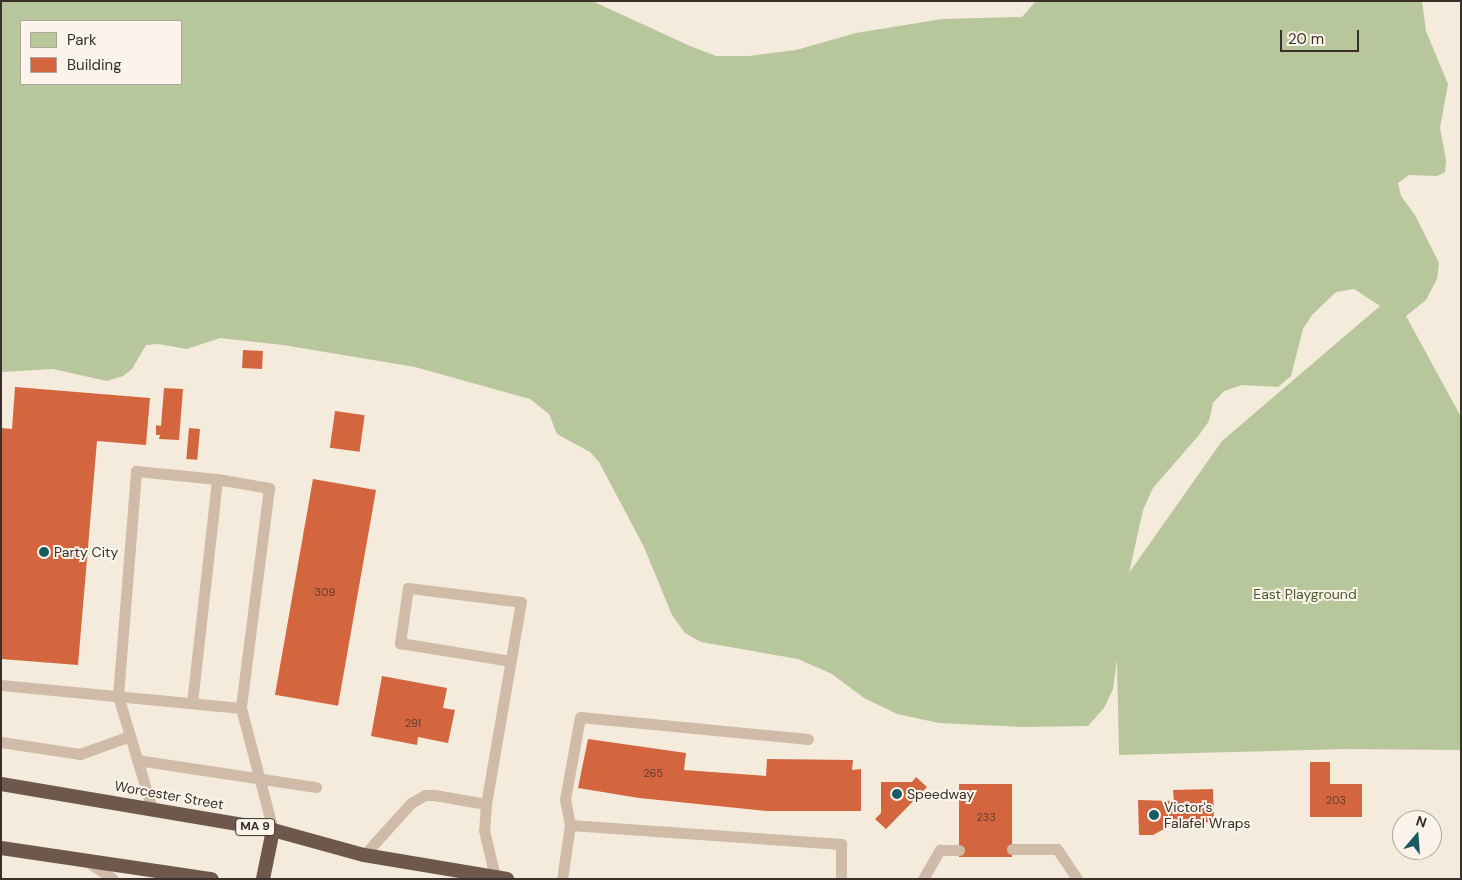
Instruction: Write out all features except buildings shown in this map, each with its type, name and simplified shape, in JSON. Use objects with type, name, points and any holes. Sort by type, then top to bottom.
[{"type":"highway","name":"Worcester Street","points":[[1,784],[273,830],[364,855],[501,878]]},
{"type":"highway","points":[[263,879],[273,830]]},
{"type":"highway","points":[[1,848],[212,879]]},
{"type":"lane","points":[[152,809],[118,696],[136,470],[217,478],[269,488],[241,708],[273,830]]},
{"type":"lane","points":[[192,703],[217,478]]},
{"type":"lane","points":[[501,878],[484,830],[486,804],[521,602],[408,588],[400,644],[510,661]]},
{"type":"lane","points":[[1,685],[241,708]]},
{"type":"lane","points":[[562,879],[570,825],[565,799],[580,717],[808,739]]},
{"type":"lane","points":[[1,742],[80,754],[130,736]]},
{"type":"lane","points":[[137,760],[316,787]]},
{"type":"lane","points":[[364,855],[411,803],[425,795],[486,804]]},
{"type":"lane","points":[[570,825],[841,844],[841,879]]},
{"type":"lane","points":[[1012,849],[1056,849],[1077,879]]},
{"type":"lane","points":[[923,879],[940,850],[960,850]]},
{"type":"lane","points":[[85,859],[113,879]]},
{"type":"green space","name":"East Playground","points":[[1,1],[592,1],[716,56],[749,56],[796,50],[856,33],[942,19],[1022,17],[1036,1],[1422,1],[1426,31],[1448,84],[1440,128],[1446,160],[1445,172],[1437,176],[1409,175],[1398,183],[1401,196],[1415,215],[1439,263],[1437,279],[1426,300],[1406,316],[1461,417],[1461,750],[1345,749],[1119,755],[1117,660],[1113,689],[1104,708],[1088,726],[1021,727],[939,723],[897,714],[864,698],[832,674],[798,659],[701,642],[685,633],[672,615],[644,547],[599,462],[590,452],[557,434],[549,414],[530,399],[415,367],[283,345],[220,338],[187,349],[158,344],[146,345],[132,369],[123,376],[107,381],[53,369],[1,372]],"holes":[[[1354,289],[1380,306],[1222,441],[1129,573],[1143,510],[1153,488],[1199,435],[1209,421],[1213,403],[1224,391],[1242,385],[1278,387],[1291,376],[1303,329],[1312,315],[1336,292]]]},
{"type":"place","name":"Party City","points":[[44,552]]},
{"type":"place","name":"Speedway","points":[[897,794]]},
{"type":"place","name":"Victor's Falafel Wraps","points":[[1154,815]]}]
